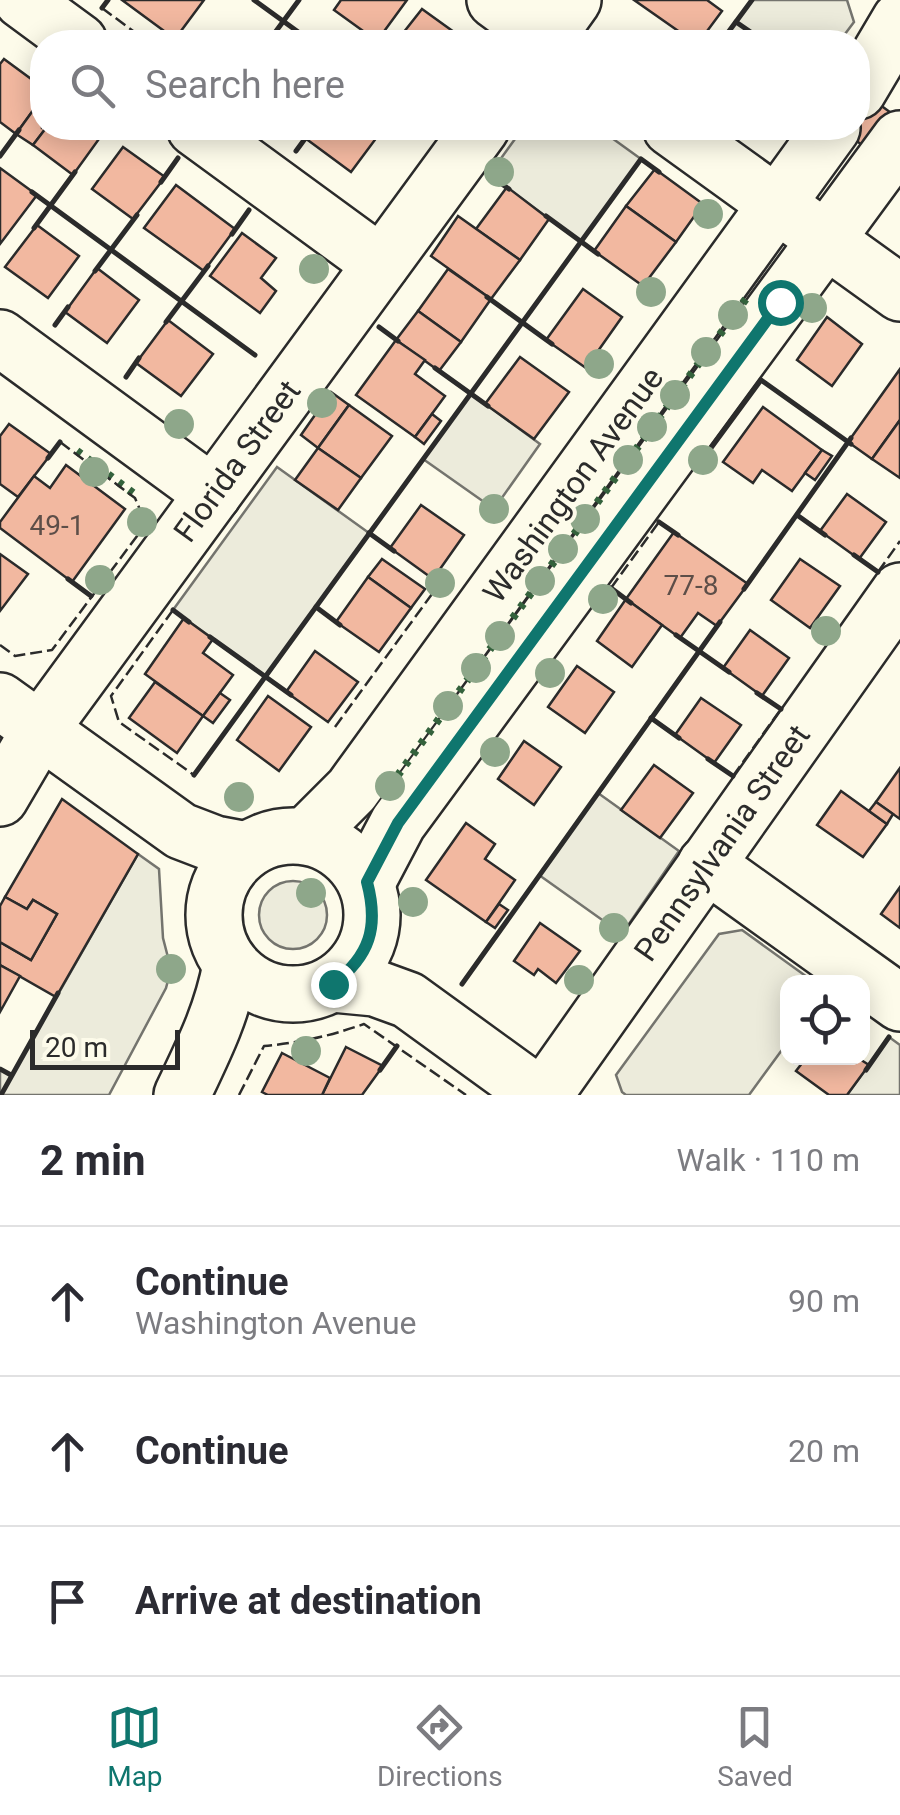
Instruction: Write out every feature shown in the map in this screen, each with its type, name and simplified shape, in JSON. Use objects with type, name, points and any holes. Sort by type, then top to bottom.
[{"type":"street","points":[[22,0],[63,30]]},
{"type":"street","points":[[495,0],[552,30]]},
{"type":"street","points":[[870,71],[900,20]]},
{"type":"street","name":"Washington Avenue","points":[[369,908],[398,823],[900,139]]},
{"type":"street","points":[[211,140],[380,264]]},
{"type":"street","name":"Florida Street","points":[[0,798],[20,715],[212,494],[472,140]]},
{"type":"street","points":[[688,140],[900,293]]},
{"type":"street","name":"Washington Avenue","points":[[306,836],[352,790],[823,140]]},
{"type":"street","points":[[0,338],[212,494]]},
{"type":"street","name":"Pennsylvania Street","points":[[542,1095],[706,864],[890,625]]},
{"type":"street","points":[[20,715],[180,831],[201,858],[232,870]]},
{"type":"street","points":[[369,908],[362,954],[350,971],[314,992],[293,994],[252,979],[218,942],[214,917],[232,870],[265,840],[306,836],[331,844],[352,860],[369,908],[388,972],[408,1000]]},
{"type":"street","points":[[706,864],[900,1003]]},
{"type":"street","points":[[182,1095],[225,998],[252,979]]},
{"type":"street","points":[[333,984],[375,988],[408,1000],[542,1095]]},
{"type":"shaded area","points":[[752,0],[847,0],[854,22],[848,30],[730,30]]},
{"type":"shaded area","points":[[514,140],[615,140],[641,159],[581,242],[489,175]]},
{"type":"shaded area","points":[[471,393],[540,444],[494,509],[423,459]]},
{"type":"shaded area","points":[[277,467],[369,533],[266,677],[173,610]]},
{"type":"shaded area","points":[[598,793],[679,851],[622,934],[539,875]]},
{"type":"shaded area","points":[[138,854],[159,869],[163,938],[171,969],[166,988],[109,1095],[0,1095],[0,1069],[12,1075]]},
{"type":"shaded area","points":[[293,881],[306,883],[317,891],[325,902],[325,928],[317,939],[306,947],[293,949],[280,947],[269,939],[261,928],[259,915],[261,902],[269,891],[280,883]]},
{"type":"shaded area","points":[[742,930],[804,975],[780,975],[780,1053],[749,1095],[626,1095],[616,1075],[719,934]]},
{"type":"shaded area","points":[[889,1037],[900,1045],[900,1095],[847,1095]]},
{"type":"building","points":[[122,0],[204,0],[182,30],[163,30]]},
{"type":"building","points":[[341,0],[407,0],[385,30],[362,30],[334,10]]},
{"type":"building","points":[[634,0],[707,0],[722,11],[708,30],[677,30]]},
{"type":"building","points":[[422,9],[451,30],[405,30]]},
{"type":"building","points":[[4,59],[30,78],[30,115],[16,134],[0,122],[0,64]]},
{"type":"building","points":[[872,99],[898,118],[873,153],[855,140],[870,140]]},
{"type":"building","points":[[30,115],[30,140],[37,140],[33,145],[16,134]]},
{"type":"building","points":[[37,140],[98,140],[73,175],[33,145]]},
{"type":"building","points":[[308,140],[375,140],[351,172]]},
{"type":"building","points":[[123,147],[165,177],[133,219],[92,189]]},
{"type":"building","points":[[0,168],[37,195],[0,244]]},
{"type":"building","points":[[655,169],[703,204],[676,242],[626,206]]},
{"type":"building","points":[[176,185],[235,229],[204,271],[144,228]]},
{"type":"building","points":[[507,187],[549,219],[520,260],[476,229]]},
{"type":"building","points":[[626,206],[676,242],[643,286],[594,251]]},
{"type":"building","points":[[458,216],[520,260],[491,299],[431,256]]},
{"type":"building","points":[[37,225],[79,256],[48,298],[5,267]]},
{"type":"building","points":[[242,233],[276,258],[261,278],[276,291],[260,313],[210,276]]},
{"type":"building","points":[[97,268],[139,300],[107,343],[65,312]]},
{"type":"building","points":[[448,269],[491,299],[461,342],[418,311]]},
{"type":"building","points":[[583,289],[622,317],[586,368],[546,340]]},
{"type":"building","points":[[418,311],[461,342],[439,371],[396,340]]},
{"type":"building","points":[[827,317],[862,344],[832,386],[797,360]]},
{"type":"building","points":[[168,320],[213,354],[181,396],[136,363]]},
{"type":"building","points":[[396,340],[425,360],[415,374],[445,396],[415,437],[356,395]]},
{"type":"building","points":[[520,357],[569,392],[534,439],[485,404]]},
{"type":"building","points":[[900,369],[900,420],[872,459],[848,442]]},
{"type":"building","points":[[331,392],[349,405],[318,448],[301,435]]},
{"type":"building","points":[[349,405],[392,436],[361,478],[318,448]]},
{"type":"building","points":[[763,407],[822,450],[792,491],[762,470],[753,483],[723,462]]},
{"type":"building","points":[[432,414],[441,421],[424,444],[415,437]]},
{"type":"building","points":[[900,420],[900,478],[872,459]]},
{"type":"building","points":[[9,424],[51,454],[18,497],[0,484],[0,436]]},
{"type":"building","points":[[318,448],[361,478],[338,510],[295,480]]},
{"type":"building","points":[[822,450],[832,456],[815,480],[805,473]]},
{"type":"building","points":[[66,465],[125,509],[72,582],[0,528],[0,522],[34,476],[50,488]]},
{"type":"building","points":[[847,494],[886,522],[859,559],[820,531]]},
{"type":"building","points":[[421,505],[464,535],[433,579],[390,548]]},
{"type":"building","points":[[674,532],[748,584],[717,626],[698,613],[680,638],[626,599]]},
{"type":"building","points":[[0,554],[28,574],[0,611]]},
{"type":"building","points":[[382,559],[425,589],[411,608],[368,577]]},
{"type":"building","points":[[800,559],[840,586],[810,628],[771,600]]},
{"type":"building","points":[[368,577],[411,608],[379,652],[336,622]]},
{"type":"building","points":[[626,599],[662,625],[632,667],[597,641]]},
{"type":"building","points":[[184,618],[213,639],[203,653],[233,675],[203,716],[145,674]]},
{"type":"building","points":[[750,630],[789,658],[762,696],[723,668]]},
{"type":"building","points":[[315,651],[358,682],[328,722],[286,692]]},
{"type":"building","points":[[577,666],[614,692],[585,733],[548,707]]},
{"type":"building","points":[[155,682],[203,716],[177,753],[129,718]]},
{"type":"building","points":[[220,693],[230,700],[213,723],[203,716]]},
{"type":"building","points":[[268,696],[311,727],[279,771],[237,740]]},
{"type":"building","points":[[701,698],[741,725],[714,763],[675,735]]},
{"type":"building","points":[[524,741],[561,767],[534,805],[498,779]]},
{"type":"building","points":[[654,765],[693,793],[660,838],[621,810]]},
{"type":"building","points":[[900,768],[900,819],[876,802]]},
{"type":"building","points":[[841,791],[887,824],[863,857],[817,825]]},
{"type":"building","points":[[62,799],[138,854],[56,997],[0,965],[0,942],[31,960],[57,914],[33,900],[27,909],[5,897]]},
{"type":"building","points":[[876,802],[893,814],[887,824],[869,811]]},
{"type":"building","points":[[466,823],[495,844],[485,859],[515,880],[486,922],[426,880]]},
{"type":"building","points":[[900,887],[900,928],[881,914]]},
{"type":"building","points":[[5,897],[27,909],[33,900],[57,914],[31,960],[0,942],[0,906]]},
{"type":"building","points":[[499,904],[508,910],[495,928],[486,922]]},
{"type":"building","points":[[540,923],[580,951],[556,983],[538,969],[534,975],[514,961]]},
{"type":"building","points":[[0,965],[20,976],[0,1012]]},
{"type":"building","points":[[346,1047],[383,1066],[362,1095],[322,1095]]},
{"type":"building","points":[[282,1053],[330,1078],[322,1095],[262,1092]]},
{"type":"building","points":[[801,1065],[869,1065],[847,1095],[829,1095],[796,1071]]},
{"type":"hedge","points":[[390,786],[748,296]]},
{"type":"hedge","points":[[77,451],[137,496]]},
{"type":"fence","points":[[102,8],[132,30]]},
{"type":"fence","points":[[0,645],[15,656],[52,650],[146,524],[135,498],[60,442]]},
{"type":"fence","points":[[611,588],[659,522]]},
{"type":"fence","points":[[878,572],[900,541]]},
{"type":"fence","points":[[335,727],[440,583]]},
{"type":"fence","points":[[173,610],[111,696],[119,722],[194,775]]},
{"type":"fence","points":[[733,776],[781,709]]},
{"type":"fence","points":[[239,1095],[264,1046],[364,1024],[466,1095]]},
{"type":"wall","points":[[102,8],[108,0]]},
{"type":"wall","points":[[254,0],[295,30]]},
{"type":"wall","points":[[277,30],[299,0]]},
{"type":"wall","points":[[730,30],[752,0]]},
{"type":"wall","points":[[736,22],[748,30]]},
{"type":"wall","points":[[0,156],[19,130]]},
{"type":"wall","points":[[296,151],[304,140]]},
{"type":"wall","points":[[161,182],[178,158]]},
{"type":"wall","points":[[194,775],[641,159],[659,172]]},
{"type":"wall","points":[[34,228],[75,172]]},
{"type":"wall","points":[[489,175],[509,189]]},
{"type":"wall","points":[[32,192],[255,355]]},
{"type":"wall","points":[[232,234],[249,210]]},
{"type":"wall","points":[[95,271],[137,215]]},
{"type":"wall","points":[[546,216],[598,254]]},
{"type":"wall","points":[[166,322],[208,266]]},
{"type":"wall","points":[[487,297],[552,344]]},
{"type":"wall","points":[[55,325],[68,307]]},
{"type":"wall","points":[[379,327],[398,341]]},
{"type":"wall","points":[[126,377],[139,358]]},
{"type":"wall","points":[[435,368],[488,406]]},
{"type":"wall","points":[[708,452],[761,380],[851,444]]},
{"type":"wall","points":[[744,589],[851,438]]},
{"type":"wall","points":[[48,458],[60,442]]},
{"type":"wall","points":[[797,515],[825,535]]},
{"type":"wall","points":[[659,522],[678,535]]},
{"type":"wall","points":[[369,533],[394,551]]},
{"type":"wall","points":[[854,555],[878,572]]},
{"type":"wall","points":[[68,579],[91,596]]},
{"type":"wall","points":[[611,588],[631,603]]},
{"type":"wall","points":[[316,607],[340,625]]},
{"type":"wall","points":[[173,610],[189,622]]},
{"type":"wall","points":[[462,984],[720,622]]},
{"type":"wall","points":[[676,635],[729,672]]},
{"type":"wall","points":[[210,637],[291,695]]},
{"type":"wall","points":[[757,693],[781,709]]},
{"type":"wall","points":[[651,718],[679,738]]},
{"type":"wall","points":[[708,759],[733,776]]},
{"type":"wall","points":[[1,1095],[58,993]]},
{"type":"wall","points":[[866,1070],[889,1037]]},
{"type":"wall","points":[[380,1070],[397,1046]]},
{"type":"wall","points":[[0,1069],[11,1075]]},
{"type":"route","points":[[333,984],[350,971],[371,934],[372,900],[367,882],[398,823],[780,302]]}]
